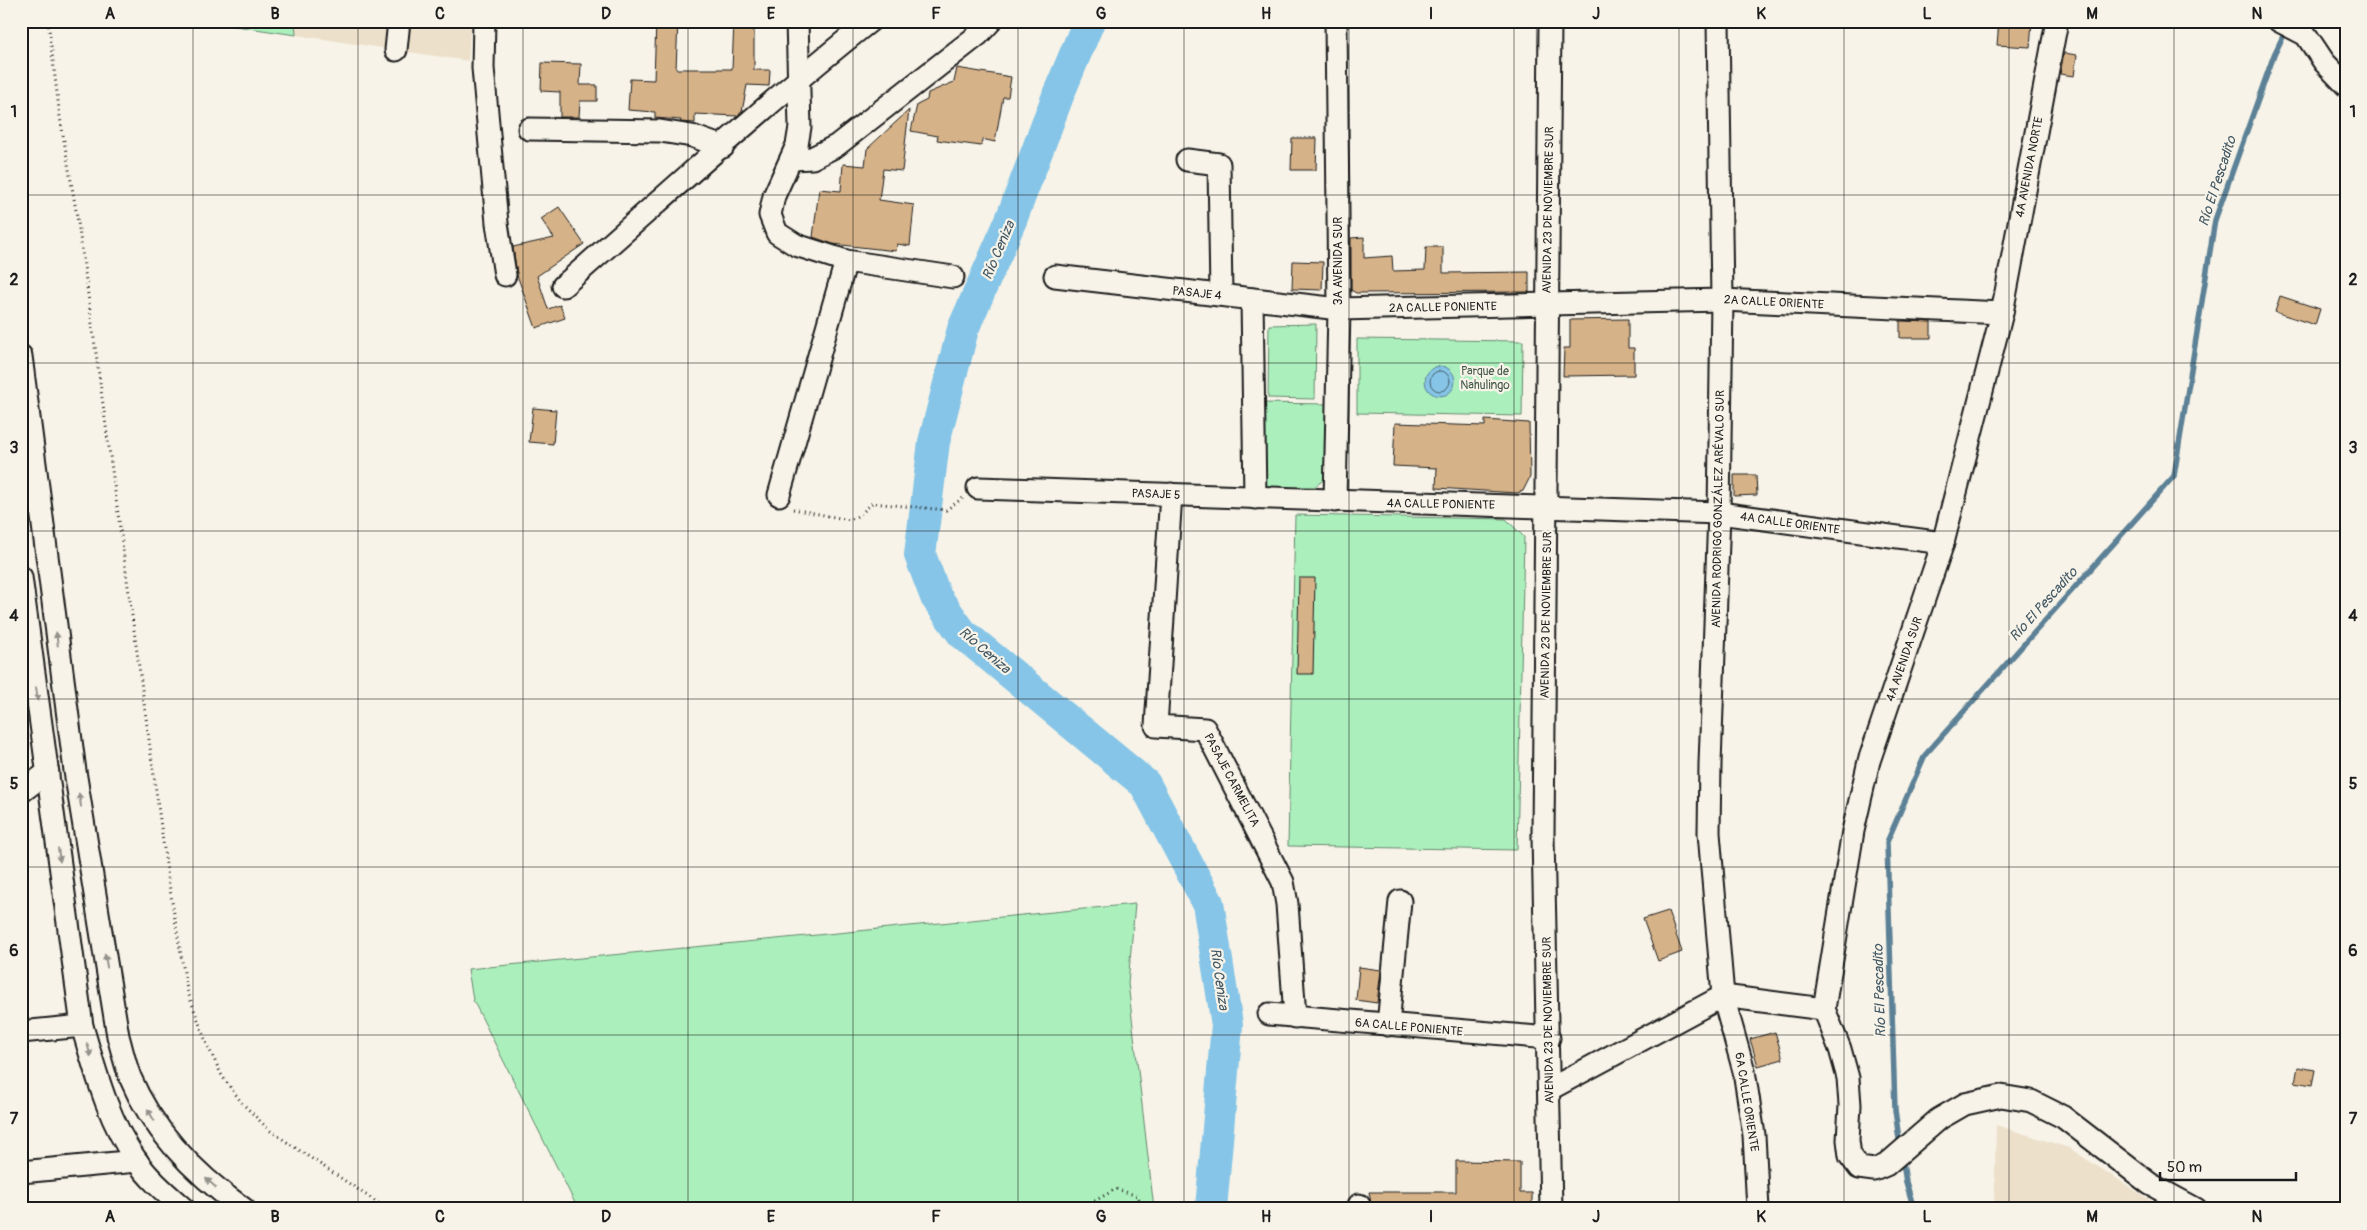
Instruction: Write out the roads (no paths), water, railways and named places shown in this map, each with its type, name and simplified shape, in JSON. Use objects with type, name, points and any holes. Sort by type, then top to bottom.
[{"type":"street","points":[[396,50],[399,21]]},
{"type":"street","points":[[484,21],[483,68],[497,223],[505,275]]},
{"type":"street","points":[[797,21],[800,126],[793,159],[774,196],[770,215],[777,233],[796,245],[846,261],[953,277]]},
{"type":"street","points":[[562,286],[723,147],[798,78],[870,21]]},
{"type":"street","points":[[793,159],[812,158],[836,146],[978,35],[991,21]]},
{"type":"street","name":"3A AVENIDA SUR","points":[[1335,501],[1339,309],[1336,21]]},
{"type":"street","name":"AVENIDA 23 DE NOVIEMBRE SUR","points":[[1550,21],[1543,837],[1549,1038],[1551,1209]]},
{"type":"street","name":"AVENIDA RODRIGO GONZÁLEZ ARÉVALO SUR","points":[[1718,21],[1722,300],[1720,513],[1709,833],[1723,996]]},
{"type":"street","name":"4A AVENIDA NORTE","points":[[2002,313],[2057,21]]},
{"type":"street","points":[[2279,21],[2306,35],[2324,62],[2346,85]]},
{"type":"street","points":[[529,129],[660,131],[692,136],[723,147]]},
{"type":"street","points":[[1187,160],[1219,164],[1221,295]]},
{"type":"street","points":[[779,495],[846,261]]},
{"type":"street","name":"PASAJE 4","points":[[1054,276],[1339,309]]},
{"type":"street","points":[[1252,299],[1256,498]]},
{"type":"street","name":"2A CALLE ORIENTE","points":[[1547,305],[1722,300],[2002,313]]},
{"type":"street","name":"2A CALLE PONIENTE","points":[[1339,309],[1547,305]]},
{"type":"street","name":"4A AVENIDA SUR","points":[[1824,1009],[1853,831],[1869,761],[1943,543],[2002,313]]},
{"type":"street","points":[[21,356],[75,771],[118,1036],[130,1077],[152,1118],[179,1155],[221,1193],[244,1209]]},
{"type":"street","name":"PASAJE 5","points":[[978,488],[1335,501]]},
{"type":"street","name":"PASAJE CARMELITA","points":[[1171,494],[1156,726],[1205,729],[1280,872],[1287,904],[1295,1017]]},
{"type":"street","name":"4A CALLE PONIENTE","points":[[1335,501],[1547,506]]},
{"type":"street","name":"4A CALLE ORIENTE","points":[[1547,506],[1720,513],[1943,543]]},
{"type":"street","points":[[21,576],[27,666],[48,772],[82,1026],[100,1089],[121,1135],[137,1161],[162,1189],[184,1209]]},
{"type":"street","points":[[21,792],[48,772]]},
{"type":"street","points":[[1388,1025],[1400,901]]},
{"type":"street","points":[[1550,1089],[1723,996],[1824,1009],[1840,1049],[1848,1078],[1850,1105],[1848,1140],[1850,1156],[1859,1168],[1874,1170],[1886,1165],[1938,1119],[1965,1104],[2001,1096],[2031,1101],[2064,1118],[2150,1184],[2196,1209]]},
{"type":"street","name":"6A CALLE ORIENTE","points":[[1723,996],[1744,1071],[1754,1135],[1758,1209]]},
{"type":"street","name":"6A CALLE PONIENTE","points":[[1269,1014],[1549,1038]]},
{"type":"street","points":[[21,1032],[82,1026]]},
{"type":"street","points":[[21,1172],[137,1161]]},
{"type":"water","points":[[1440,366],[1451,370],[1455,381],[1451,392],[1440,396],[1429,392],[1425,381],[1429,370]]},
{"type":"waterway","name":"Río Ceniza","points":[[1089,21],[1059,93],[1011,220],[963,329],[934,442],[920,555],[936,597],[962,633],[1145,784],[1208,903],[1227,1025],[1211,1209]]},
{"type":"waterway","name":"Río El Pescadito","points":[[1900,1146],[1895,1110],[1887,842],[1925,755],[2174,476],[2215,220],[2274,55],[2286,30]]},
{"type":"waterway","name":"Río El Pescadito","points":[[1902,1157],[1906,1182],[1914,1209]]},
{"type":"park label","name":"Parque de Nahulingo","points":[[1485,378]]}]
